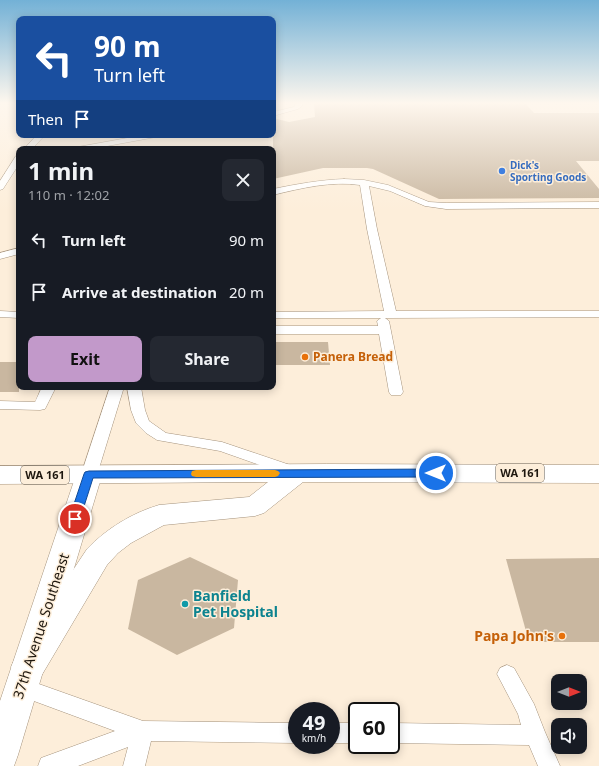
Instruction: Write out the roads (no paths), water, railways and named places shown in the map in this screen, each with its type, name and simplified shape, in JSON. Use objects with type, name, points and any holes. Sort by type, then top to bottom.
[{"type":"main road","name":"WA 161","points":[[0,475],[297,473],[599,474]]},
{"type":"main road","points":[[25,677],[97,557],[108,544],[121,535],[160,515],[255,506],[297,473]]},
{"type":"main road","name":"37th Avenue Southeast","points":[[2,739],[25,677],[89,474]]},
{"type":"lane","points":[[95,146],[135,139]]},
{"type":"lane","points":[[0,188],[16,164]]},
{"type":"lane","points":[[276,191],[312,183],[335,181],[364,183],[390,189],[430,204],[446,206],[599,205]]},
{"type":"lane","points":[[364,183],[386,315],[385,330],[396,392]]},
{"type":"lane","points":[[0,256],[16,253]]},
{"type":"lane","points":[[0,314],[16,315]]},
{"type":"lane","points":[[276,315],[599,314]]},
{"type":"lane","points":[[276,330],[385,330]]},
{"type":"lane","points":[[0,406],[40,406],[48,390]]},
{"type":"lane","points":[[89,474],[116,390]]},
{"type":"lane","points":[[135,390],[138,410],[143,423],[162,437],[222,447],[297,473]]},
{"type":"lane","points":[[507,674],[527,711],[535,735],[549,766]]},
{"type":"lane","points":[[25,677],[143,731]]},
{"type":"lane","points":[[134,766],[143,731]]},
{"type":"lane","points":[[49,766],[143,731],[288,733]]},
{"type":"lane","points":[[400,733],[535,735]]},
{"type":"place","name":"Dick's Sporting Goods","points":[[502,171]]},
{"type":"place","name":"Panera Bread","points":[[305,357]]},
{"type":"place","name":"Banfield Pet Hospital","points":[[185,604]]},
{"type":"place","name":"Papa John's","points":[[562,636]]}]
